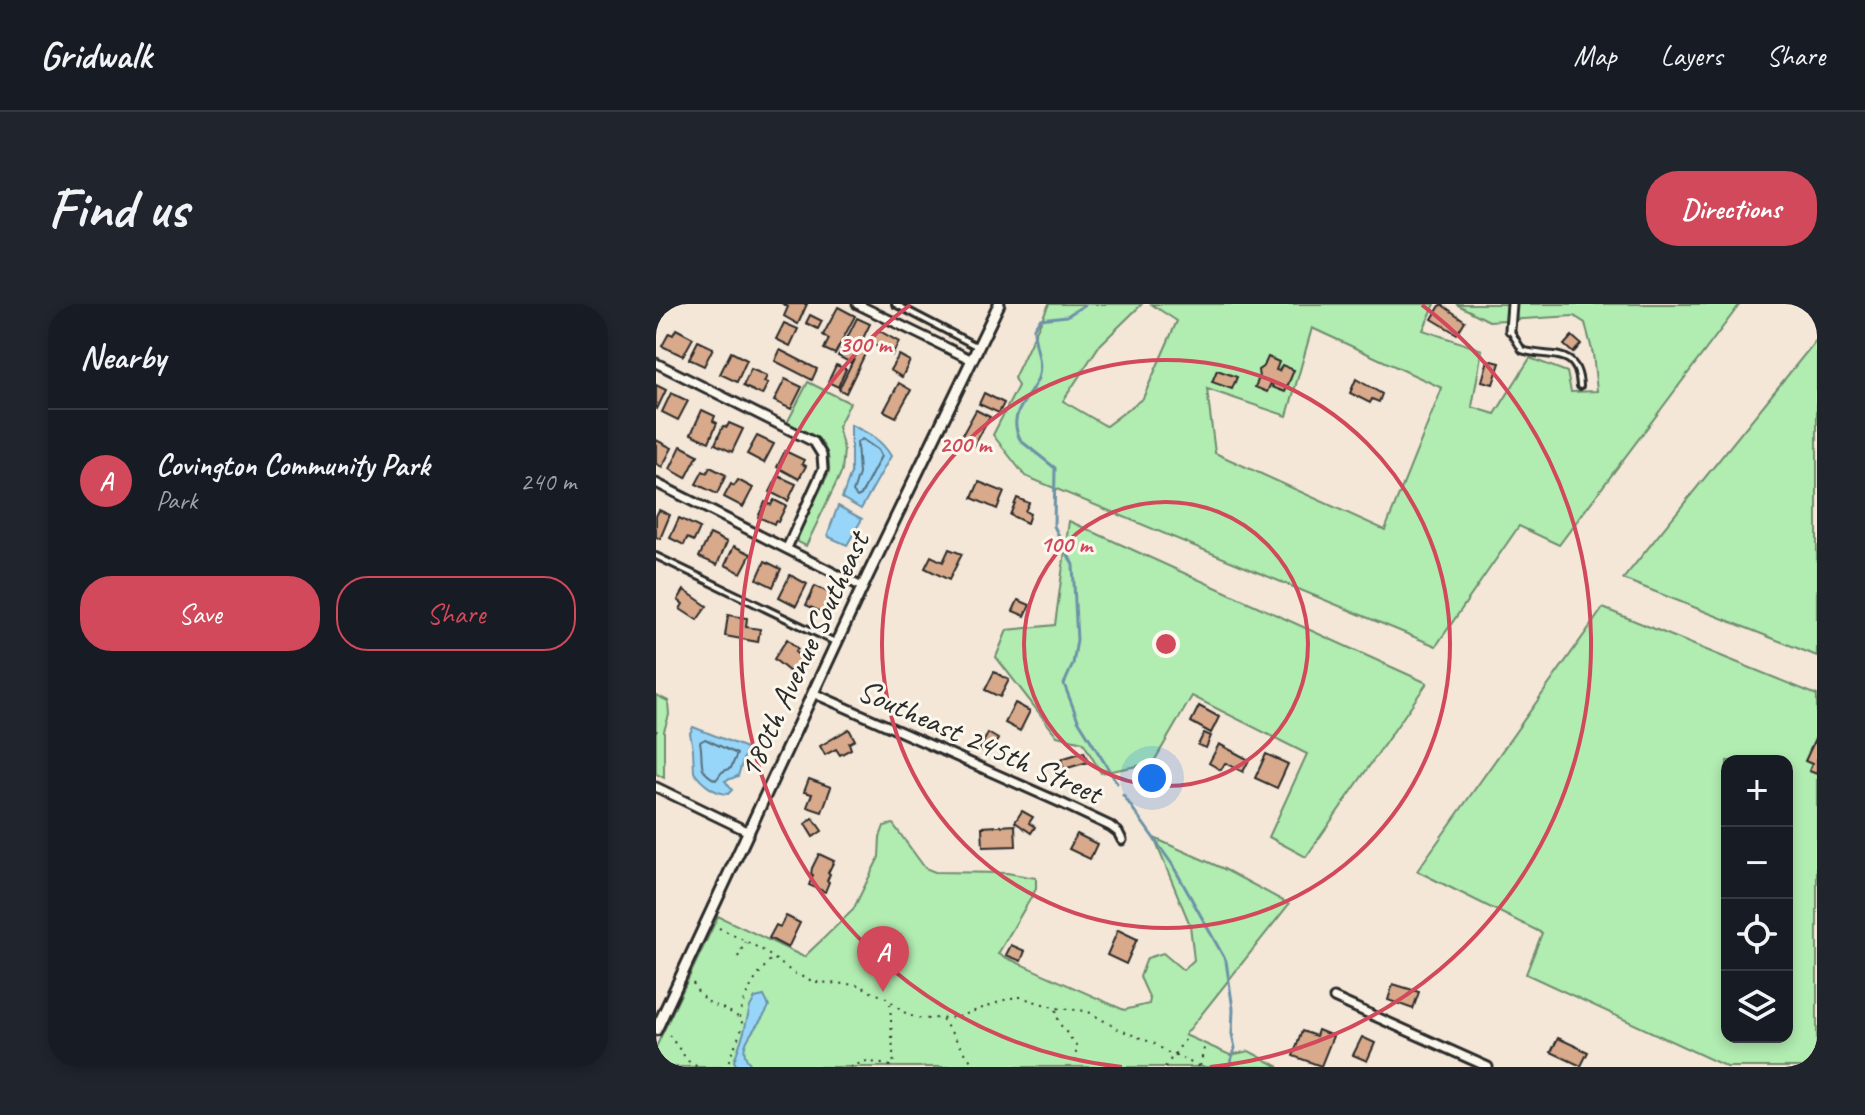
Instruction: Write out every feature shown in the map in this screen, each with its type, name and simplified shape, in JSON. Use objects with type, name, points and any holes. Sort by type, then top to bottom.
[{"type":"street","points":[[857,304],[972,360]]},
{"type":"street","name":"180th Avenue Southeast","points":[[656,1030],[862,587],[999,304]]},
{"type":"street","points":[[1510,330],[1512,304]]},
{"type":"street","points":[[656,363],[814,442],[822,455],[823,469],[787,548]]},
{"type":"street","points":[[656,483],[862,587]]},
{"type":"street","name":"Southeast 245th Street","points":[[813,693],[1110,826],[1122,840]]},
{"type":"street","points":[[656,787],[749,832]]},
{"type":"street","points":[[1334,998],[1472,1064],[1488,1067]]},
{"type":"lane","points":[[895,304],[978,347]]},
{"type":"lane","points":[[1510,330],[1522,350],[1554,354],[1572,364],[1579,372],[1580,386]]},
{"type":"lane","points":[[656,556],[837,643]]},
{"type":"path","points":[[719,928],[806,979],[860,985],[908,1015],[922,1019],[971,1014],[1010,998],[1030,999],[1056,1008],[1087,1011],[1200,1067],[1205,1044]]},
{"type":"path","points":[[738,957],[745,941]]},
{"type":"path","points":[[726,1067],[742,1028],[741,1010],[755,978],[772,958]]},
{"type":"path","points":[[693,983],[704,1001],[740,1020]]},
{"type":"path","points":[[850,1067],[867,1061],[895,1067],[890,1002]]},
{"type":"path","points":[[1056,1008],[1059,1023],[1076,1045],[1076,1067]]},
{"type":"path","points":[[941,1018],[975,1067]]},
{"type":"path","points":[[669,1035],[688,1061],[698,1067]]},
{"type":"path","points":[[1165,1067],[1187,1037]]},
{"type":"green space","points":[[1049,304],[1142,304],[1099,346],[1063,401],[1106,426],[1143,398],[1177,321],[1151,304],[1435,304],[1423,330],[1482,350],[1472,407],[1495,414],[1530,358],[1567,372],[1571,392],[1597,391],[1593,354],[1585,323],[1574,316],[1489,321],[1456,304],[1740,304],[1559,545],[1519,526],[1436,646],[1025,476],[993,435],[1018,386],[1014,378]],"holes":[[[1312,328],[1442,388],[1385,530],[1215,453],[1207,389],[1287,416]]]},
{"type":"green space","points":[[1817,339],[1817,656],[1623,579]]},
{"type":"green space","points":[[808,382],[850,403],[838,427],[844,450],[842,471],[806,546],[798,542],[798,535],[829,472],[823,445],[812,435],[787,423]]},
{"type":"green space","points":[[1069,521],[1427,683],[1306,857],[1269,837],[1307,754],[1192,696],[1153,763],[1101,773],[1083,742],[1057,736],[996,657],[1007,630],[1055,625]]},
{"type":"green space","points":[[1603,608],[1817,695],[1817,1067],[1727,1067],[1526,974],[1542,933],[1417,871]]},
{"type":"green space","points":[[656,695],[668,701],[669,715],[664,731],[664,778],[656,774]]},
{"type":"green space","points":[[893,824],[925,868],[935,872],[1007,873],[1036,878],[1036,889],[998,954],[1124,1010],[1149,1004],[1150,999],[1140,977],[1147,958],[1163,953],[1183,970],[1194,960],[1190,925],[1154,838],[1224,869],[1289,904],[1185,1035],[1230,1055],[1249,1051],[1279,1067],[656,1067],[656,1047],[718,916],[804,957],[853,910],[879,857],[884,826]]},
{"type":"water","points":[[851,425],[878,441],[891,456],[861,509],[842,498],[851,473]]},
{"type":"water","points":[[838,506],[862,519],[847,545],[829,537],[828,533]]},
{"type":"water","points":[[693,727],[746,750],[738,776],[725,781],[732,790],[728,794],[709,787],[694,772],[690,733]]},
{"type":"water","points":[[764,996],[769,1006],[745,1044],[744,1052],[754,1067],[737,1067],[734,1061],[750,1007],[755,998]]},
{"type":"building","points":[[783,304],[807,304],[798,324],[784,316],[788,307]]},
{"type":"building","points":[[1441,304],[1465,321],[1457,334],[1432,319]]},
{"type":"building","points":[[838,307],[855,316],[835,354],[824,349],[829,339],[823,335]]},
{"type":"building","points":[[810,315],[822,321],[818,329],[806,323]]},
{"type":"building","points":[[857,318],[870,324],[851,363],[838,356]]},
{"type":"building","points":[[784,323],[798,329],[790,346],[776,339]]},
{"type":"building","points":[[676,329],[693,338],[683,356],[662,346],[669,333],[673,335]]},
{"type":"building","points":[[878,330],[899,342],[892,355],[871,343]]},
{"type":"building","points":[[1572,336],[1581,344],[1573,353],[1564,345]]},
{"type":"building","points":[[698,341],[713,348],[704,366],[689,359]]},
{"type":"building","points":[[861,344],[868,348],[846,393],[839,389]]},
{"type":"building","points":[[780,350],[817,369],[812,380],[775,361]]},
{"type":"building","points":[[731,352],[747,360],[737,382],[720,374]]},
{"type":"building","points":[[899,355],[910,361],[902,377],[890,370]]},
{"type":"building","points":[[1268,357],[1279,362],[1276,370],[1279,371],[1282,365],[1294,370],[1285,392],[1272,387],[1271,383],[1267,392],[1255,387],[1258,370]]},
{"type":"building","points":[[1488,360],[1500,363],[1493,384],[1482,381]]},
{"type":"building","points":[[836,365],[846,369],[838,387],[828,382]]},
{"type":"building","points":[[751,369],[767,376],[764,382],[768,383],[762,395],[743,386]]},
{"type":"building","points":[[1217,370],[1237,377],[1232,389],[1212,382]]},
{"type":"building","points":[[785,379],[802,387],[791,409],[774,401]]},
{"type":"building","points":[[1356,379],[1382,394],[1379,402],[1372,399],[1370,403],[1350,393]]},
{"type":"building","points":[[899,383],[911,390],[896,417],[884,411]]},
{"type":"building","points":[[656,385],[666,390],[657,409],[656,408]]},
{"type":"building","points":[[671,393],[688,401],[678,420],[662,412]]},
{"type":"building","points":[[984,393],[1004,403],[999,413],[979,404]]},
{"type":"building","points":[[702,410],[715,416],[713,421],[717,423],[709,442],[691,434]]},
{"type":"building","points":[[976,410],[990,417],[974,446],[960,439]]},
{"type":"building","points":[[729,423],[743,429],[732,452],[715,444],[723,426],[727,427]]},
{"type":"building","points":[[757,436],[774,444],[764,463],[747,454]]},
{"type":"building","points":[[656,440],[672,448],[662,467],[656,464]]},
{"type":"building","points":[[681,446],[698,455],[686,478],[670,469]]},
{"type":"building","points":[[785,451],[804,460],[802,464],[806,466],[799,479],[777,467]]},
{"type":"building","points":[[710,467],[726,475],[717,494],[696,484],[703,471],[707,473]]},
{"type":"building","points":[[778,476],[796,484],[788,501],[770,492]]},
{"type":"building","points":[[738,480],[753,488],[743,507],[724,497],[731,484],[734,486]]},
{"type":"building","points":[[979,482],[1004,492],[997,509],[972,498]]},
{"type":"building","points":[[1017,498],[1029,503],[1025,511],[1030,514],[1027,523],[1010,515]]},
{"type":"building","points":[[774,500],[786,506],[774,524],[758,517],[765,502],[771,505]]},
{"type":"building","points":[[659,510],[670,515],[660,539],[656,537]]},
{"type":"building","points":[[679,518],[700,528],[694,541],[687,538],[684,545],[670,538]]},
{"type":"building","points":[[710,534],[727,542],[717,565],[699,557]]},
{"type":"building","points":[[734,546],[751,554],[741,573],[725,565]]},
{"type":"building","points":[[949,549],[962,554],[949,580],[925,568],[931,556],[943,562]]},
{"type":"building","points":[[765,561],[781,569],[773,587],[757,579]]},
{"type":"building","points":[[790,575],[807,584],[796,606],[779,597]]},
{"type":"building","points":[[815,586],[832,594],[823,613],[806,605]]},
{"type":"building","points":[[684,590],[707,606],[697,620],[680,609],[683,604],[678,600]]},
{"type":"building","points":[[1018,600],[1030,605],[1025,616],[1013,611]]},
{"type":"building","points":[[728,615],[747,618],[746,627],[760,629],[758,642],[725,636]]},
{"type":"building","points":[[787,639],[798,649],[795,652],[802,658],[790,672],[774,659]]},
{"type":"building","points":[[994,672],[1009,680],[1000,697],[985,690]]},
{"type":"building","points":[[1015,703],[1030,711],[1020,731],[1005,723]]},
{"type":"building","points":[[1199,706],[1219,717],[1211,733],[1191,722]]},
{"type":"building","points":[[849,729],[855,740],[849,743],[851,749],[840,755],[836,749],[825,755],[820,746]]},
{"type":"building","points":[[988,733],[998,739],[990,754],[980,749]]},
{"type":"building","points":[[1204,733],[1211,736],[1206,748],[1198,745]]},
{"type":"building","points":[[1816,737],[1817,774],[1809,771],[1812,764],[1805,761]]},
{"type":"building","points":[[1219,744],[1249,760],[1243,772],[1225,763],[1221,770],[1209,763]]},
{"type":"building","points":[[1084,752],[1088,762],[1064,769],[1061,759]]},
{"type":"building","points":[[1266,754],[1288,764],[1277,788],[1255,778]]},
{"type":"building","points":[[809,779],[831,787],[822,812],[807,807],[812,794],[804,792]]},
{"type":"building","points":[[1022,811],[1033,817],[1029,823],[1035,827],[1031,833],[1015,822]]},
{"type":"building","points":[[813,818],[822,831],[813,837],[805,824]]},
{"type":"building","points":[[1015,825],[1016,846],[983,847],[982,827]]},
{"type":"building","points":[[1077,834],[1097,844],[1090,859],[1069,849]]},
{"type":"building","points":[[819,854],[834,861],[828,873],[825,892],[809,885]]},
{"type":"building","points":[[786,916],[800,923],[788,948],[769,938],[776,925],[780,927]]},
{"type":"building","points":[[1118,930],[1137,939],[1126,964],[1107,955]]},
{"type":"building","points":[[1011,945],[1025,951],[1021,961],[1006,955]]},
{"type":"building","points":[[1393,984],[1419,992],[1413,1009],[1388,1000]]},
{"type":"building","points":[[1318,1030],[1333,1036],[1321,1066],[1293,1056],[1302,1031],[1316,1036]]},
{"type":"building","points":[[1362,1037],[1375,1043],[1367,1061],[1353,1055]]},
{"type":"building","points":[[1558,1038],[1588,1052],[1581,1066],[1551,1052]]},
{"type":"waterway","points":[[1086,304],[1067,316],[1040,319],[1034,328],[1040,372],[1020,407],[1016,422],[1021,441],[1055,468],[1054,526],[1073,565],[1077,640],[1073,664],[1064,684],[1078,720],[1117,783]]},
{"type":"waterway","points":[[1123,795],[1172,864],[1226,961],[1235,1048],[1229,1067]]},
{"type":"place","name":"Covington Community Park","points":[[883,992]]}]
